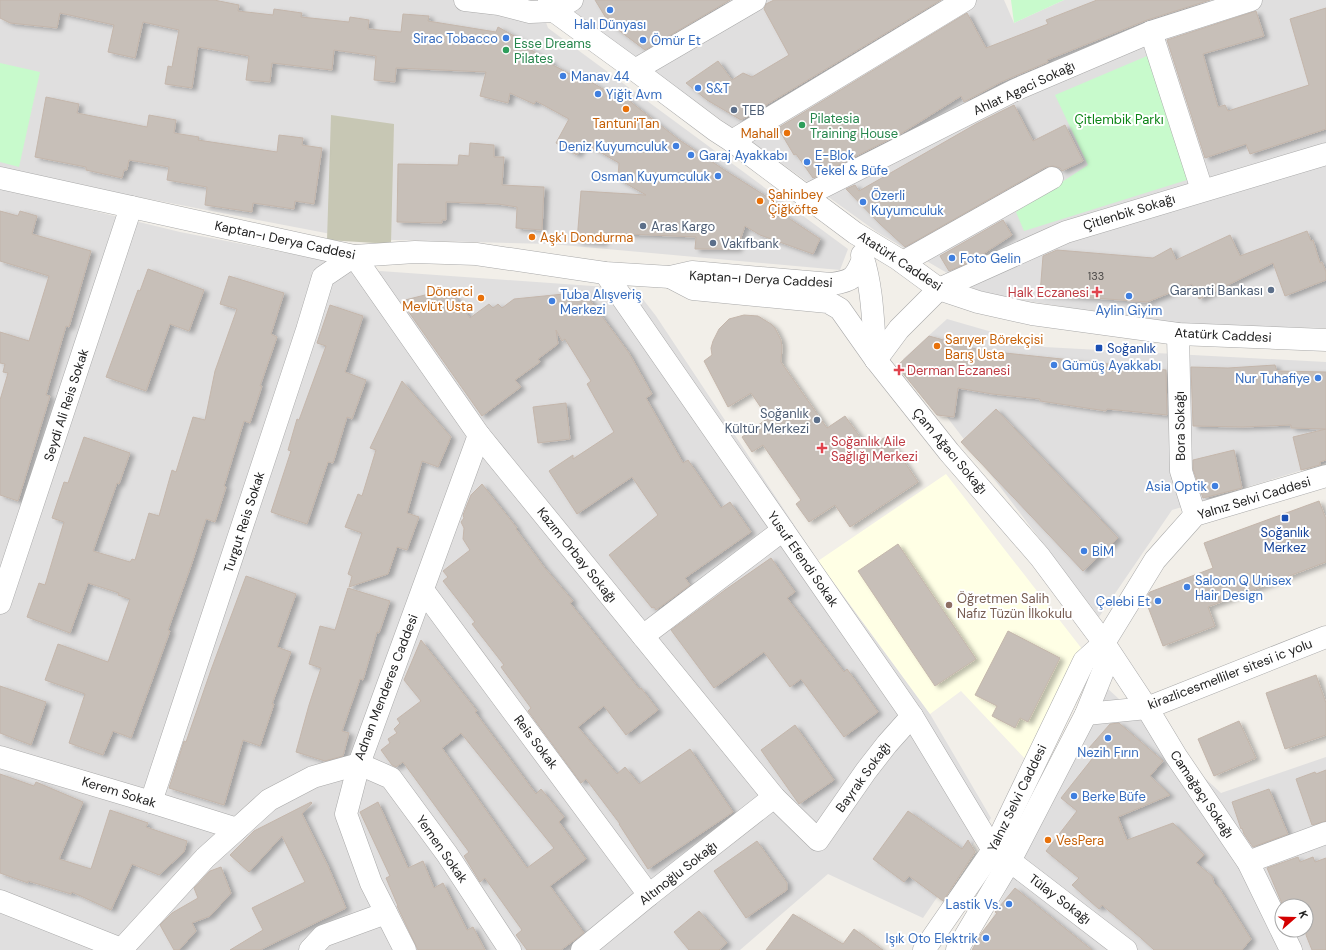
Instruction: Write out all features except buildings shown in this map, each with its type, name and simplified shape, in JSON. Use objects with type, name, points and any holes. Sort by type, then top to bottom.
[{"type":"street","points":[[465,0],[502,2],[530,12],[572,0]]},
{"type":"street","points":[[635,70],[755,0]]},
{"type":"street","points":[[732,141],[965,0]]},
{"type":"street","name":"Ahlat Agaci Sokağı","points":[[805,196],[1015,90],[1151,32],[1251,0]]},
{"type":"street","name":"Atatürk Caddesi","points":[[552,6],[715,130],[732,141],[855,233],[902,262],[939,288],[978,302],[1032,314],[1178,334],[1326,340]]},
{"type":"street","points":[[1151,32],[1202,190]]},
{"type":"street","name":"Çitlenbik Sokağı","points":[[939,288],[1066,232],[1326,154]]},
{"type":"street","name":"Kaptan-ı Derya Caddesi","points":[[0,178],[354,256],[415,252],[476,254],[605,273],[670,277],[692,272],[831,284],[845,282],[856,276],[863,259]]},
{"type":"street","points":[[902,262],[1052,178]]},
{"type":"street","name":"Seydi Ali Reis Sokak","points":[[0,603],[131,207]]},
{"type":"street","points":[[855,233],[867,269],[872,304],[876,360]]},
{"type":"street","name":"Kazım Orbay Sokağı","points":[[354,256],[479,435],[774,797],[818,840]]},
{"type":"street","name":"Turgut Reis Sokak","points":[[151,802],[323,277],[354,256]]},
{"type":"street","name":"Yusuf Efendi Sokak","points":[[605,273],[912,716],[1002,855]]},
{"type":"street","name":"Kaptan-ı Derya Caddesi","points":[[670,277],[693,289],[828,302],[840,309],[876,360]]},
{"type":"street","points":[[876,360],[899,328],[939,288]]},
{"type":"street","name":"Bora Sokağı","points":[[1178,334],[1181,471],[1195,516]]},
{"type":"street","name":"Çam Ağacı Sokağı","points":[[876,360],[949,452],[1040,557],[1104,643]]},
{"type":"street","name":"Adnan Menderes Caddesi","points":[[121,950],[205,858],[269,800],[313,777],[359,764],[479,435]]},
{"type":"street","name":"Yalnız Selvi Caddesi","points":[[957,950],[1002,855],[1084,661],[1104,643],[1155,560],[1195,516],[1326,476]]},
{"type":"street","points":[[643,636],[783,530]]},
{"type":"street","name":"Reis Sokak","points":[[423,590],[649,895]]},
{"type":"street","name":"kirazlicesmelliler sitesi ic yolu","points":[[1086,714],[1147,708],[1326,637]]},
{"type":"street","name":"Yalnız Selvi Caddesi","points":[[924,950],[1002,855],[1086,714],[1104,669],[1104,643]]},
{"type":"street","name":"Camağaçı Sokağı","points":[[1104,643],[1147,708],[1176,756],[1248,862],[1291,950]]},
{"type":"street","name":"Bayrak Sokağı","points":[[818,840],[866,771],[887,744],[912,716]]},
{"type":"street","name":"Kerem Sokak","points":[[0,757],[237,829]]},
{"type":"street","points":[[359,764],[346,814],[371,883],[405,950]]},
{"type":"street","name":"Yemen Sokak","points":[[359,764],[391,778],[447,854],[510,950]]},
{"type":"street","name":"Altınoğlu Sokağı","points":[[582,950],[649,895],[774,797]]},
{"type":"street","points":[[1248,862],[1326,833]]},
{"type":"street","name":"Tülay Sokağı","points":[[1002,855],[1126,950]]},
{"type":"street","points":[[0,901],[121,950]]},
{"type":"street","points":[[310,950],[323,936],[386,913]]},
{"type":"shaded area","points":[[0,0],[538,0],[548,28],[848,249],[840,270],[551,244],[357,239],[29,176],[0,168]]},
{"type":"shaded area","points":[[569,0],[1004,0],[1014,23],[1064,0],[1326,0],[1326,328],[1186,326],[983,294],[877,232],[577,16]]},
{"type":"shaded area","points":[[331,115],[394,124],[391,244],[327,240]]},
{"type":"shaded area","points":[[0,188],[180,232],[380,271],[635,289],[656,316],[818,561],[930,714],[991,818],[923,918],[828,874],[740,950],[0,950]]},
{"type":"shaded area","points":[[947,319],[1044,347],[1326,362],[1326,463],[1172,510],[1099,617],[903,359]]},
{"type":"shaded area","name":"Öğretmen Salih Nafız Tüzün İlkokulu","points":[[946,474],[1082,649],[1029,763],[961,691],[930,714],[818,561]]},
{"type":"shaded area","points":[[1107,688],[1221,793],[1326,757],[1326,950],[976,950]]},
{"type":"green space","points":[[1011,0],[1064,0],[1014,23]]},
{"type":"green space","name":"Çitlembik Parkı","points":[[1147,56],[1190,179],[1024,231],[1016,212],[1088,165],[1055,95]]},
{"type":"green space","points":[[0,63],[40,72],[19,167],[0,162]]},
{"type":"place","name":"Halı Dünyası","points":[[610,10]]},
{"type":"place","name":"Sirac Tobacco","points":[[506,38]]},
{"type":"place","name":"Ömür Et","points":[[643,40]]},
{"type":"place","name":"Esse Dreams Pilates","points":[[506,50]]},
{"type":"place","name":"Manav 44","points":[[563,76]]},
{"type":"place","name":"S&T","points":[[698,88]]},
{"type":"place","name":"Yiğit Avm","points":[[598,94]]},
{"type":"place","name":"Tantuni'Tan","points":[[626,109]]},
{"type":"place","name":"TEB","points":[[734,110]]},
{"type":"place","name":"Pilatesia Training House","points":[[802,125]]},
{"type":"place","name":"Mahall","points":[[787,133]]},
{"type":"place","name":"Deniz Kuyumculuk","points":[[676,146]]},
{"type":"place","name":"Garaj Ayakkabı","points":[[691,155]]},
{"type":"place","name":"E-Blok Tekel & Büfe","points":[[807,162]]},
{"type":"place","name":"Osman Kuyumculuk","points":[[718,176]]},
{"type":"place","name":"Şahinbey Çiğköfte","points":[[760,201]]},
{"type":"place","name":"Özerli Kuyumculuk","points":[[863,202]]},
{"type":"place","name":"Aras Kargo","points":[[643,226]]},
{"type":"place","name":"Aşk'ı Dondurma","points":[[532,237]]},
{"type":"place","name":"Vakıfbank","points":[[713,243]]},
{"type":"place","name":"Foto Gelin","points":[[952,258]]},
{"type":"place","name":"Garanti Bankası","points":[[1271,290]]},
{"type":"place","name":"Halk Eczanesi","points":[[1097,292]]},
{"type":"place","name":"Aylin Giyim","points":[[1129,296]]},
{"type":"place","name":"Dönerci Mevlüt Usta","points":[[481,298]]},
{"type":"place","name":"Tuba Alışveriş Merkezi","points":[[552,301]]},
{"type":"place","name":"Sarıyer Börekçisi Barış Usta","points":[[937,346]]},
{"type":"place","name":"Soğanlık","points":[[1099,348]]},
{"type":"place","name":"Gümüş Ayakkabı","points":[[1054,365]]},
{"type":"place","name":"Derman Eczanesi","points":[[899,370]]},
{"type":"place","name":"Nur Tuhafiye","points":[[1318,378]]},
{"type":"place","name":"Soğanlık Kültür Merkezi","points":[[817,420]]},
{"type":"place","name":"Soğanlık Aile Sağlığı Merkezi","points":[[822,448]]},
{"type":"place","name":"Asia Optik","points":[[1215,486]]},
{"type":"place","name":"Soğanlık Merkez","points":[[1285,518]]},
{"type":"place","name":"BİM","points":[[1084,551]]},
{"type":"place","name":"Saloon Q Unisex Hair Design","points":[[1187,587]]},
{"type":"place","name":"Çelebi Et","points":[[1158,601]]},
{"type":"place","name":"Öğretmen Salih Nafız Tüzün İlkokulu","points":[[949,605]]},
{"type":"place","name":"Nezih Fırın","points":[[1108,738]]},
{"type":"place","name":"Berke Büfe","points":[[1074,796]]},
{"type":"place","name":"VesPera","points":[[1048,840]]},
{"type":"place","name":"Lastik Vs.","points":[[1009,904]]},
{"type":"place","name":"Işık Oto Elektrik","points":[[986,938]]}]
